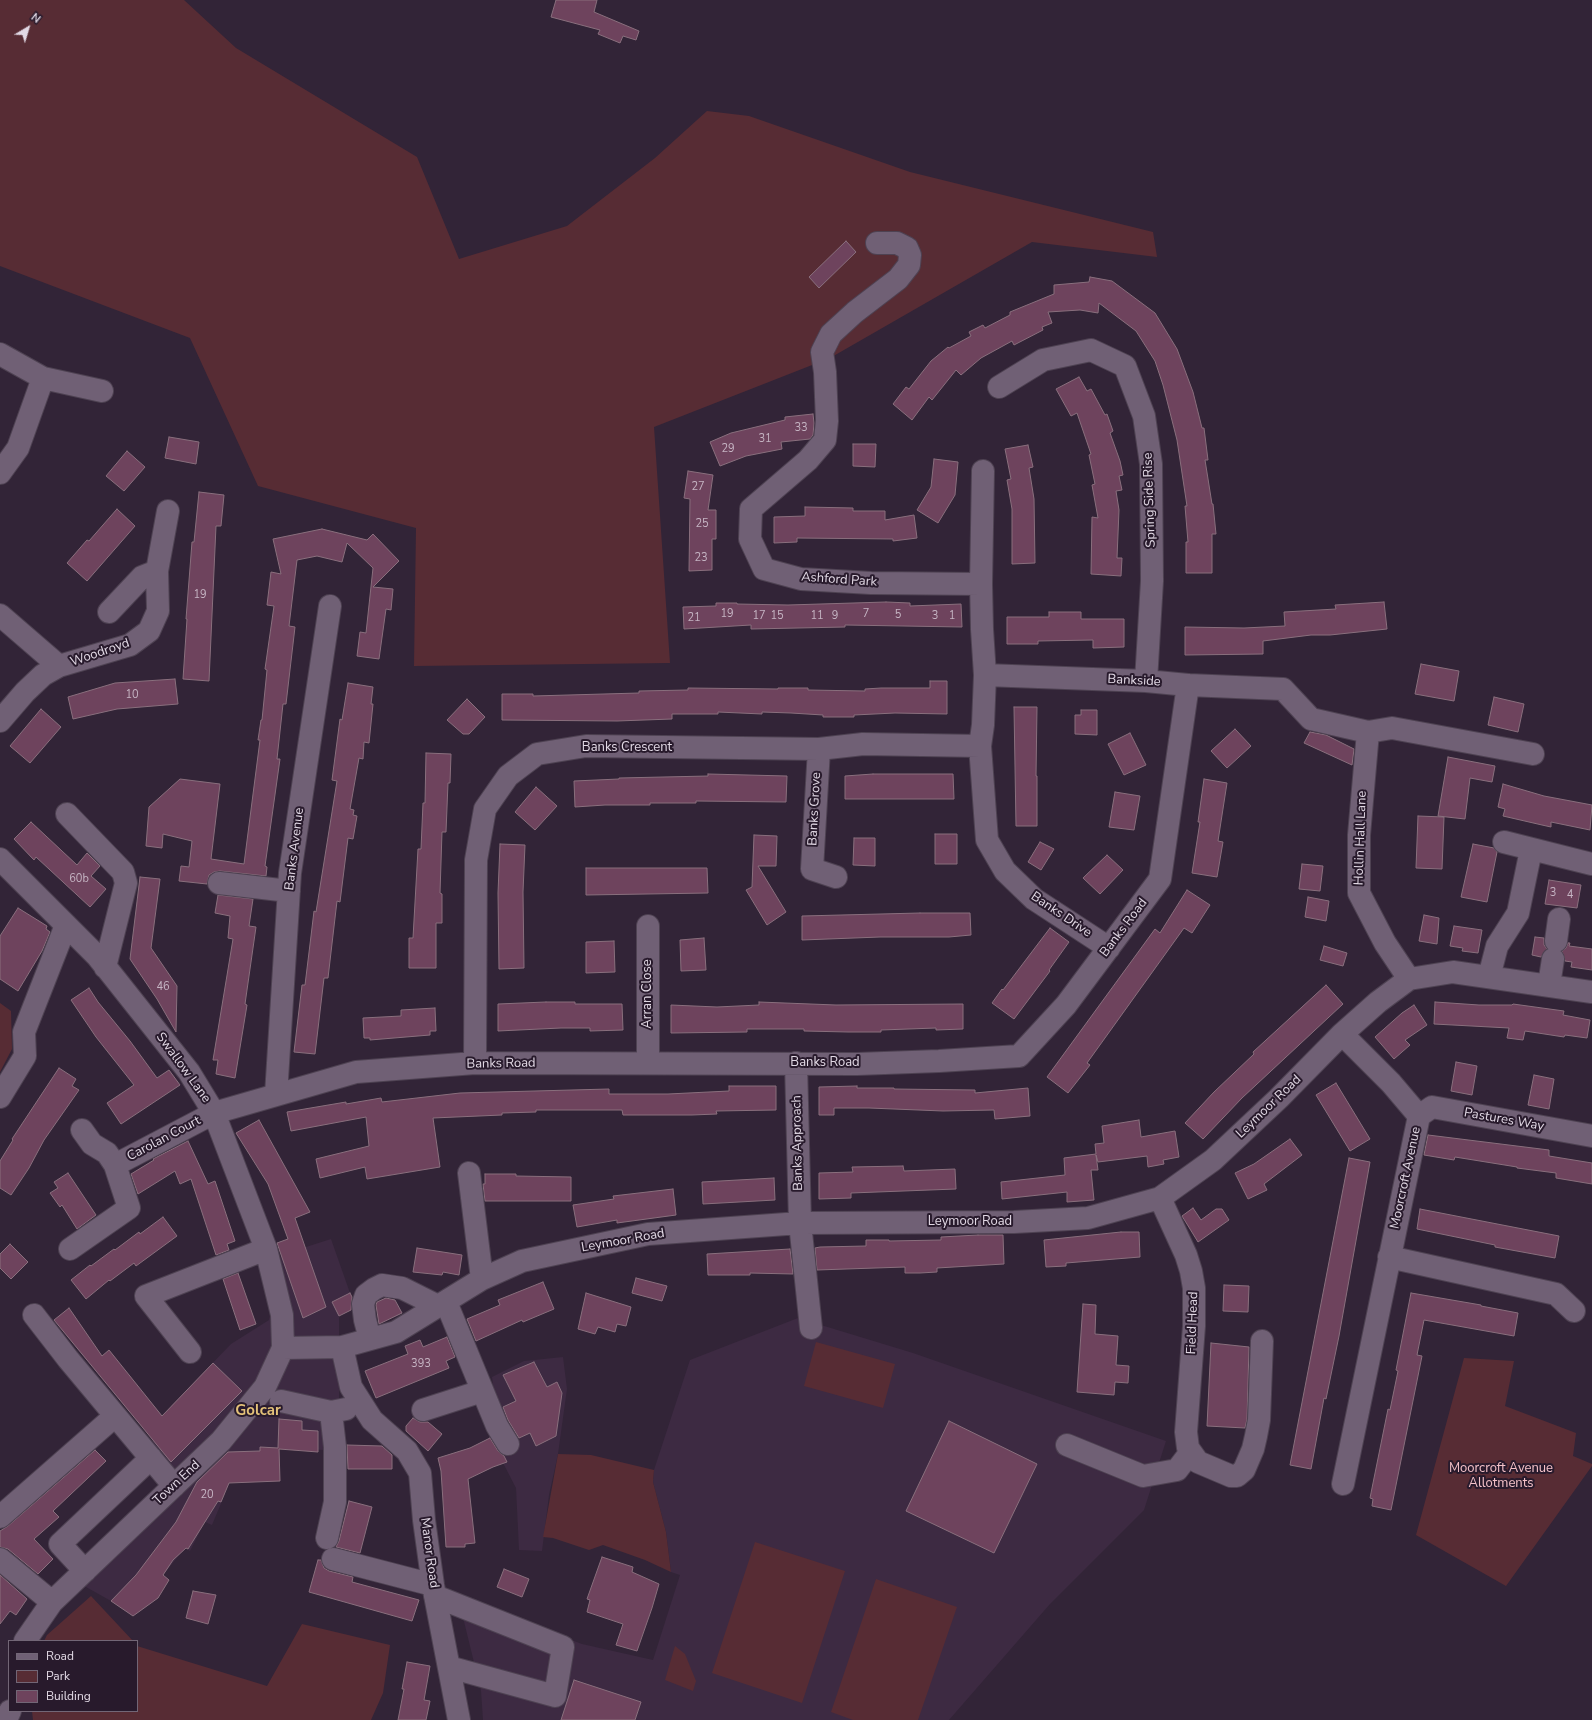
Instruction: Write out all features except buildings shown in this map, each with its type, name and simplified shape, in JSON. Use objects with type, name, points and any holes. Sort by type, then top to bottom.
[{"type":"street","name":"Ashford Park","points":[[877,244],[897,243],[907,248],[910,256],[909,265],[898,279],[855,312],[831,334],[822,352],[825,372],[827,421],[825,440],[808,460],[751,509],[750,539],[764,569],[801,579],[870,583],[981,584]]},
{"type":"street","name":"Spring Side Rise","points":[[999,387],[1043,360],[1091,350],[1125,366],[1144,416],[1151,464],[1152,581],[1146,681]]},
{"type":"street","points":[[0,354],[43,378],[102,391]]},
{"type":"street","points":[[0,473],[18,448],[43,378]]},
{"type":"street","points":[[982,735],[985,675],[981,584],[983,471]]},
{"type":"street","name":"Woodroyd","points":[[0,721],[25,692],[43,675],[59,666],[130,645],[149,631],[158,612],[157,571],[168,511]]},
{"type":"street","points":[[109,612],[142,577],[157,571]]},
{"type":"street","name":"Banks Avenue","points":[[276,1095],[290,873],[330,606]]},
{"type":"street","name":"Woodroyd","points":[[0,615],[59,666]]},
{"type":"street","name":"Bankside","points":[[985,675],[1146,681],[1188,685],[1283,689],[1311,719],[1368,732]]},
{"type":"street","name":"Banks Road","points":[[214,1113],[356,1072],[475,1063],[796,1064],[939,1061],[1018,1056],[1066,1005],[1160,879],[1188,685]]},
{"type":"street","points":[[1368,732],[1392,728],[1533,754]]},
{"type":"street","name":"Hollin Hall Lane","points":[[1368,732],[1359,835],[1359,893],[1385,943],[1409,979]]},
{"type":"street","name":"Banks Crescent","points":[[475,1063],[476,860],[485,809],[508,776],[536,754],[586,746],[819,750],[863,744],[982,735]]},
{"type":"street","name":"Banks Drive","points":[[982,735],[987,840],[1005,871],[1034,899],[1110,948]]},
{"type":"street","name":"Banks Grove","points":[[819,750],[805,872],[836,877]]},
{"type":"street","points":[[67,814],[123,872],[126,883],[105,967]]},
{"type":"street","points":[[1504,842],[1531,850],[1592,864]]},
{"type":"street","points":[[1489,977],[1497,946],[1518,913],[1531,850]]},
{"type":"street","name":"Swallow Lane","points":[[0,859],[97,956],[189,1072],[214,1113],[266,1249],[282,1315],[283,1348]]},
{"type":"street","points":[[219,883],[289,891]]},
{"type":"street","points":[[1549,985],[1559,919]]},
{"type":"street","points":[[0,1097],[25,1056],[24,1032],[66,926]]},
{"type":"street","name":"Arran Close","points":[[648,926],[648,1063]]},
{"type":"street","name":"Leymoor Road","points":[[283,1348],[342,1347],[396,1332],[482,1280],[522,1261],[648,1234],[800,1223],[1014,1222],[1088,1218],[1160,1198],[1213,1160],[1279,1098],[1342,1034],[1378,1002],[1409,979],[1453,972],[1592,992]]},
{"type":"street","name":"Moorcroft Avenue","points":[[1342,1034],[1391,1083],[1419,1116],[1343,1484]]},
{"type":"street","name":"Banks Approach","points":[[796,1064],[800,1223],[811,1328]]},
{"type":"street","name":"Pastures Way","points":[[1419,1116],[1432,1107],[1592,1136]]},
{"type":"street","name":"Carolan Court","points":[[82,1130],[92,1144],[107,1153],[114,1165],[214,1113]]},
{"type":"street","points":[[70,1249],[129,1208],[114,1165]]},
{"type":"street","points":[[469,1173],[482,1280]]},
{"type":"street","name":"Field Head","points":[[1160,1198],[1192,1271],[1194,1288],[1194,1326],[1186,1432],[1190,1453]]},
{"type":"street","points":[[190,1352],[146,1296],[266,1249]]},
{"type":"street","points":[[1389,1257],[1556,1294],[1574,1311]]},
{"type":"street","points":[[370,1339],[363,1304],[366,1295],[374,1288],[382,1285],[402,1288],[442,1304],[497,1426],[508,1444]]},
{"type":"street","points":[[34,1315],[115,1416],[174,1486]]},
{"type":"street","points":[[1067,1445],[1143,1476],[1177,1470],[1190,1453],[1198,1462],[1231,1476],[1241,1474],[1253,1449],[1259,1420],[1262,1341]]},
{"type":"street","name":"Manor Road","points":[[342,1347],[351,1387],[372,1420],[407,1451],[420,1473],[424,1520],[434,1590],[459,1720]]},
{"type":"street","name":"Town End","points":[[26,1640],[52,1602],[221,1441],[265,1387],[283,1348]]},
{"type":"street","points":[[423,1410],[482,1391]]},
{"type":"street","points":[[281,1401],[331,1412],[363,1406]]},
{"type":"street","points":[[327,1538],[335,1502],[335,1447],[331,1412]]},
{"type":"street","points":[[0,1517],[115,1416]]},
{"type":"street","points":[[85,1571],[60,1544],[151,1458]]},
{"type":"street","points":[[0,1559],[52,1602]]},
{"type":"street","points":[[333,1559],[434,1590],[563,1647],[555,1696],[449,1666]]},
{"type":"shaded area","points":[[331,1239],[350,1293],[332,1302],[339,1316],[339,1402],[324,1450],[280,1448],[280,1481],[226,1483],[219,1491],[225,1494],[212,1525],[205,1522],[190,1551],[185,1548],[163,1575],[169,1580],[158,1598],[133,1616],[111,1601],[70,1578],[175,1475],[151,1443],[163,1430],[176,1411],[171,1406],[231,1344],[269,1320],[281,1255]]},
{"type":"shaded area","points":[[798,1318],[913,1353],[1166,1441],[1144,1510],[1050,1604],[949,1720],[483,1720],[481,1691],[458,1597],[582,1644],[653,1660],[680,1575],[671,1572],[666,1532],[653,1482],[654,1470],[690,1360]]},
{"type":"shaded area","points":[[563,1357],[567,1389],[558,1454],[549,1495],[542,1551],[519,1550],[516,1488],[502,1461],[492,1377],[524,1361]]},
{"type":"green space","points":[[0,0],[184,0],[236,48],[417,157],[459,259],[567,226],[655,158],[707,111],[749,116],[910,172],[1153,232],[1157,257],[1032,242],[830,358],[654,427],[670,663],[414,666],[416,528],[258,486],[190,338],[0,266]]},
{"type":"green space","points":[[0,1003],[11,1011],[12,1049],[0,1072]]},
{"type":"green space","points":[[816,1342],[895,1364],[883,1408],[804,1386]]},
{"type":"green space","name":"Moorcroft Avenue Allotments","points":[[1464,1358],[1514,1361],[1505,1406],[1576,1433],[1573,1456],[1592,1464],[1506,1586],[1416,1535]]},
{"type":"green space","points":[[558,1454],[591,1455],[654,1470],[653,1482],[666,1532],[671,1572],[645,1560],[603,1545],[589,1550],[553,1538],[543,1537]]},
{"type":"green space","points":[[755,1542],[845,1571],[802,1703],[712,1673]]},
{"type":"green space","points":[[876,1579],[957,1607],[918,1720],[853,1720],[831,1712]]},
{"type":"green space","points":[[91,1596],[132,1640],[44,1640],[47,1635]]},
{"type":"green space","points":[[302,1624],[390,1645],[383,1693],[371,1720],[33,1720],[32,1712],[138,1712],[138,1646],[267,1686]]},
{"type":"green space","points":[[675,1646],[685,1654],[696,1681],[693,1691],[665,1680]]},
{"type":"district","name":"Golcar","points":[[258,1411]]}]
